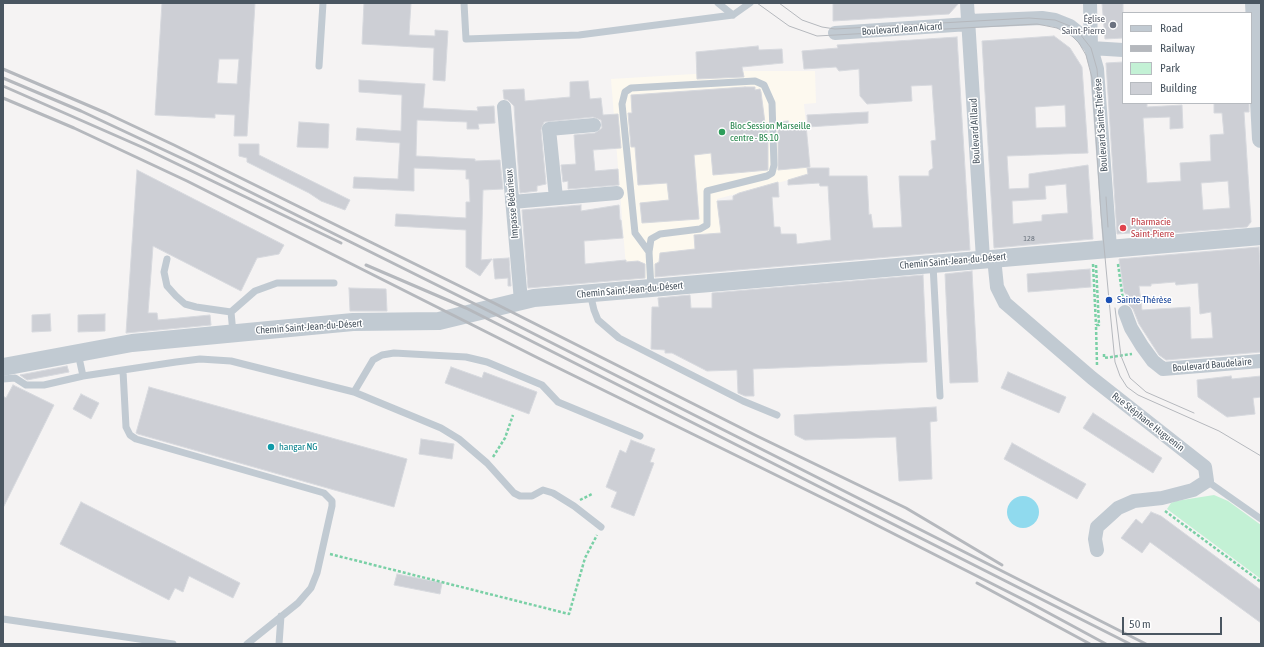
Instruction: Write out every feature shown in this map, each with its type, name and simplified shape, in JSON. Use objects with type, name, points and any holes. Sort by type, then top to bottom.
[{"type":"street","name":"Boulevard Aillaud","points":[[967,3],[988,258]]},
{"type":"street","name":"Boulevard Sainte-Thérése","points":[[1090,3],[1091,48],[1098,69],[1103,252]]},
{"type":"street","points":[[1257,4],[1253,42],[1261,139]]},
{"type":"street","name":"Boulevard Jean Aicard","points":[[835,33],[1042,18],[1055,20],[1070,26],[1080,34],[1091,48]]},
{"type":"street","points":[[1091,48],[1122,50]]},
{"type":"street","name":"Impasse Bédarieux","points":[[504,107],[520,302]]},
{"type":"street","points":[[556,198],[549,129],[594,125]]},
{"type":"street","points":[[512,202],[617,193]]},
{"type":"street","name":"Chemin Saint-Jean-du-Désert","points":[[3,367],[132,343],[233,332],[353,322],[439,322],[534,298],[988,258],[1103,252],[1261,236]]},
{"type":"street","name":"Rue Stéphane Huguenin","points":[[988,258],[997,287],[1005,304],[1092,378],[1205,467],[1207,481]]},
{"type":"street","points":[[1125,312],[1131,328],[1147,352]]},
{"type":"street","name":"Boulevard Baudelaire","points":[[1147,352],[1164,369],[1261,361]]},
{"type":"street","points":[[1097,550],[1097,527],[1118,508],[1134,501],[1193,490],[1207,481]]},
{"type":"lane","points":[[319,66],[323,3]]},
{"type":"lane","points":[[464,3],[466,38],[579,35],[733,15],[750,3]]},
{"type":"lane","points":[[718,3],[733,15]]},
{"type":"lane","points":[[649,252],[635,233],[622,104],[625,92],[630,88],[755,81],[764,85],[772,103],[774,164],[772,173],[767,176],[707,191],[707,226],[700,229],[660,234],[651,239],[649,252],[651,288]]},
{"type":"lane","points":[[167,259],[164,272],[167,286],[185,304],[196,307],[231,312],[255,291],[277,283],[334,283]]},
{"type":"lane","points":[[933,263],[940,396]]},
{"type":"lane","points":[[590,293],[598,320],[619,338],[743,401],[777,415]]},
{"type":"lane","points":[[231,312],[233,332]]},
{"type":"lane","points":[[78,352],[83,376]]},
{"type":"lane","points":[[354,392],[373,360],[382,355],[394,354],[466,357],[487,362],[542,385],[558,402],[640,436]]},
{"type":"lane","points":[[3,379],[15,378],[26,384],[44,385],[83,376],[200,359],[231,360],[354,392],[442,428],[470,447],[487,463],[514,493],[520,496],[532,496],[543,490],[553,493],[574,506],[601,527]]},
{"type":"lane","points":[[123,371],[126,427],[127,432],[136,439],[324,493],[330,497],[332,506],[311,588],[304,598],[247,644]]},
{"type":"lane","points":[[1207,481],[1261,519]]},
{"type":"lane","points":[[279,644],[281,616]]},
{"type":"lane","points":[[3,619],[173,644]]},
{"type":"path","points":[[1096,325],[1098,325],[1098,281],[1103,252]]},
{"type":"path","points":[[1103,252],[1125,312]]},
{"type":"path","points":[[1092,378],[1097,368],[1096,325],[1103,252]]},
{"type":"path","points":[[1104,354],[1104,358],[1147,352]]},
{"type":"path","points":[[487,463],[504,441],[513,415]]},
{"type":"path","points":[[1150,499],[1261,582]]},
{"type":"path","points":[[321,552],[569,614],[585,558],[601,527]]},
{"type":"shaded area","points":[[744,71],[815,71],[816,103],[804,104],[811,174],[717,199],[727,271],[627,280],[611,79]]},
{"type":"green space","points":[[1214,495],[1228,501],[1261,525],[1261,579],[1167,509],[1171,503],[1176,501]]},
{"type":"water","points":[[1020,496],[1026,496],[1036,503],[1039,512],[1038,518],[1032,525],[1026,528],[1020,528],[1010,521],[1007,515],[1007,509],[1014,499]]},
{"type":"building","points":[[162,3],[255,3],[247,136],[234,136],[235,115],[215,114],[215,118],[155,115]],"holes":[[[219,59],[239,59],[237,84],[217,83]]]},
{"type":"building","points":[[364,3],[411,3],[409,35],[435,36],[435,30],[448,31],[445,81],[433,80],[434,48],[362,44]]},
{"type":"building","points":[[833,3],[959,3],[949,14],[833,21]]},
{"type":"building","points":[[1102,3],[1123,3],[1122,38],[1105,39]]},
{"type":"building","points":[[1054,36],[1070,48],[1082,67],[1088,153],[1007,156],[1009,189],[1029,188],[1029,174],[1088,165],[1093,239],[994,248],[982,41]],"holes":[[[1065,105],[1066,127],[1036,128],[1035,107]],[[1066,184],[1068,213],[1042,215],[1042,221],[1013,224],[1012,201],[1046,199],[1045,186]]]},
{"type":"building","points":[[957,37],[970,250],[655,277],[655,264],[659,262],[660,253],[695,249],[694,235],[721,233],[717,201],[733,200],[733,196],[739,193],[778,182],[779,197],[772,197],[774,227],[780,227],[781,234],[796,234],[797,244],[831,240],[828,186],[820,186],[819,183],[788,185],[788,180],[808,174],[807,168],[829,168],[829,176],[867,176],[869,215],[871,214],[873,228],[902,227],[899,176],[929,176],[929,171],[933,168],[931,141],[936,140],[932,85],[911,86],[912,101],[867,104],[860,96],[859,69],[839,71],[836,67],[804,69],[802,51],[838,48],[837,45]]},
{"type":"building","points":[[758,46],[759,50],[782,49],[783,63],[742,67],[744,77],[697,79],[696,52]]},
{"type":"building","points":[[1122,62],[1122,104],[1147,104],[1147,107],[1182,105],[1183,128],[1170,129],[1170,117],[1143,118],[1147,183],[1181,181],[1180,163],[1211,161],[1210,135],[1224,134],[1222,113],[1214,113],[1214,104],[1249,104],[1249,112],[1244,112],[1251,222],[1247,227],[1159,234],[1158,231],[1117,234],[1106,63]],"holes":[[[1228,181],[1230,208],[1203,210],[1201,183]]]},
{"type":"building","points":[[359,80],[425,84],[423,108],[478,111],[477,107],[494,106],[495,123],[478,124],[479,129],[467,129],[467,122],[417,120],[416,156],[475,159],[475,161],[500,160],[503,189],[483,190],[481,260],[492,259],[480,276],[466,267],[466,230],[395,226],[396,214],[466,218],[466,202],[470,202],[469,179],[466,179],[466,170],[414,168],[414,191],[353,188],[354,177],[398,179],[400,143],[356,140],[357,128],[401,131],[402,95],[359,92]]},
{"type":"building","points":[[588,81],[590,99],[601,98],[603,115],[618,114],[621,148],[593,150],[595,171],[618,169],[619,185],[568,189],[568,181],[563,182],[561,165],[576,164],[574,135],[595,133],[602,128],[601,120],[593,117],[544,122],[541,130],[546,184],[537,186],[537,191],[520,193],[514,106],[508,100],[504,99],[503,90],[524,89],[525,101],[570,97],[570,82]]},
{"type":"building","points":[[755,87],[755,90],[760,89],[761,92],[765,123],[768,123],[768,170],[713,175],[711,153],[694,155],[699,219],[642,223],[640,203],[669,200],[667,183],[638,185],[635,147],[631,147],[628,113],[632,113],[631,95]]},
{"type":"building","points":[[868,112],[868,123],[808,127],[807,115]]},
{"type":"building","points":[[788,121],[789,127],[806,125],[810,167],[778,170],[778,122]]},
{"type":"building","points":[[299,122],[329,124],[328,148],[297,147]]},
{"type":"building","points":[[239,144],[259,144],[259,155],[350,200],[345,210],[321,201],[309,193],[247,162],[247,158],[239,156]]},
{"type":"building","points":[[137,170],[284,245],[279,254],[257,258],[241,291],[153,246],[148,313],[157,313],[158,320],[210,315],[211,325],[126,333]]},
{"type":"building","points":[[581,205],[581,211],[619,205],[623,238],[584,241],[585,264],[626,260],[626,262],[638,261],[645,264],[645,278],[528,288],[522,210]]},
{"type":"building","points":[[1259,247],[1261,284],[1261,352],[1166,360],[1159,355],[1139,324],[1133,309],[1128,304],[1129,298],[1124,292],[1119,259]],"holes":[[[1175,282],[1176,285],[1198,283],[1200,314],[1211,312],[1213,338],[1191,339],[1190,307],[1142,310],[1139,286],[1151,286],[1151,284]]]},
{"type":"building","points":[[509,258],[511,286],[508,286],[508,278],[495,279],[493,259]]},
{"type":"building","points":[[1090,269],[1091,287],[1028,292],[1027,274]]},
{"type":"building","points":[[972,271],[978,382],[950,383],[945,274]]},
{"type":"building","points":[[923,275],[927,362],[753,369],[754,396],[745,396],[738,393],[737,370],[707,371],[672,353],[665,353],[665,350],[651,349],[652,307],[659,307],[658,298],[690,295],[691,308],[712,308],[712,293]]},
{"type":"building","points":[[349,288],[386,289],[387,311],[350,311]]},
{"type":"building","points":[[50,314],[51,331],[32,332],[32,315]]},
{"type":"building","points":[[105,314],[105,331],[78,332],[78,315]]},
{"type":"building","points":[[67,366],[69,372],[27,380],[20,375]]},
{"type":"building","points":[[451,367],[482,378],[484,372],[537,392],[529,414],[445,383]]},
{"type":"building","points":[[1008,372],[1066,397],[1059,413],[1001,388]]},
{"type":"building","points":[[1231,376],[1232,379],[1261,376],[1261,397],[1253,398],[1255,414],[1227,417],[1198,397],[1197,380]]},
{"type":"building","points":[[13,385],[54,405],[3,508],[3,396],[6,398]]},
{"type":"building","name":"hangar NG","points":[[149,387],[407,459],[394,507],[138,434],[136,433]]},
{"type":"building","points":[[81,394],[99,403],[91,419],[73,409]]},
{"type":"building","points":[[936,407],[937,421],[930,422],[932,479],[899,481],[896,437],[805,440],[795,435],[794,415]]},
{"type":"building","points":[[1093,413],[1162,458],[1153,473],[1083,428]]},
{"type":"building","points":[[421,439],[454,444],[452,459],[419,454]]},
{"type":"building","points":[[631,440],[655,449],[650,462],[654,463],[634,516],[611,507],[617,492],[606,487],[620,450],[626,453]]},
{"type":"building","points":[[1012,443],[1086,484],[1077,499],[1004,459]]},
{"type":"building","points":[[81,502],[240,583],[233,598],[189,576],[183,592],[175,588],[169,600],[60,544]]},
{"type":"building","points":[[1151,512],[1161,516],[1261,590],[1261,623],[1150,542],[1142,553],[1121,538],[1136,519],[1142,524]]},
{"type":"building","points":[[397,574],[442,583],[440,594],[394,585]]},
{"type":"tram line","points":[[757,3],[789,26],[817,36],[1037,24],[1057,28],[1072,36],[1079,43],[1086,55],[1092,78],[1101,214],[1109,300],[1115,362],[1120,376],[1127,387],[1138,395],[1219,431],[1261,456]]},
{"type":"tram line","points":[[779,3],[802,20],[822,27],[835,29],[1029,18],[1055,20],[1070,26],[1080,34],[1091,48],[1097,69],[1100,103]]},
{"type":"tram line","points":[[1106,197],[1108,227]]},
{"type":"tram line","points":[[1115,308],[1121,356],[1130,378],[1146,392],[1194,413]]},
{"type":"railway","points":[[3,69],[106,113],[174,145],[494,303],[757,436],[906,508],[1002,565]]},
{"type":"railway","points":[[3,78],[81,111],[196,165],[483,308],[1146,644]]},
{"type":"railway","points":[[3,86],[144,148],[341,243]]},
{"type":"railway","points":[[3,98],[74,128],[187,181],[538,358],[843,508],[1032,604],[1106,644]]},
{"type":"railway","points":[[366,265],[466,308],[1130,644]]},
{"type":"railway","points":[[977,583],[1090,644]]},
{"type":"place","name":"Église Saint-Pierre","points":[[1113,25]]},
{"type":"place","name":"Bloc Session Marseille centre - BS.10","points":[[722,132]]},
{"type":"place","name":"Pharmacie Saint-Pierre","points":[[1123,228]]},
{"type":"place","name":"Sainte-Thérèse","points":[[1109,300]]},
{"type":"place","name":"hangar NG","points":[[271,447]]}]
